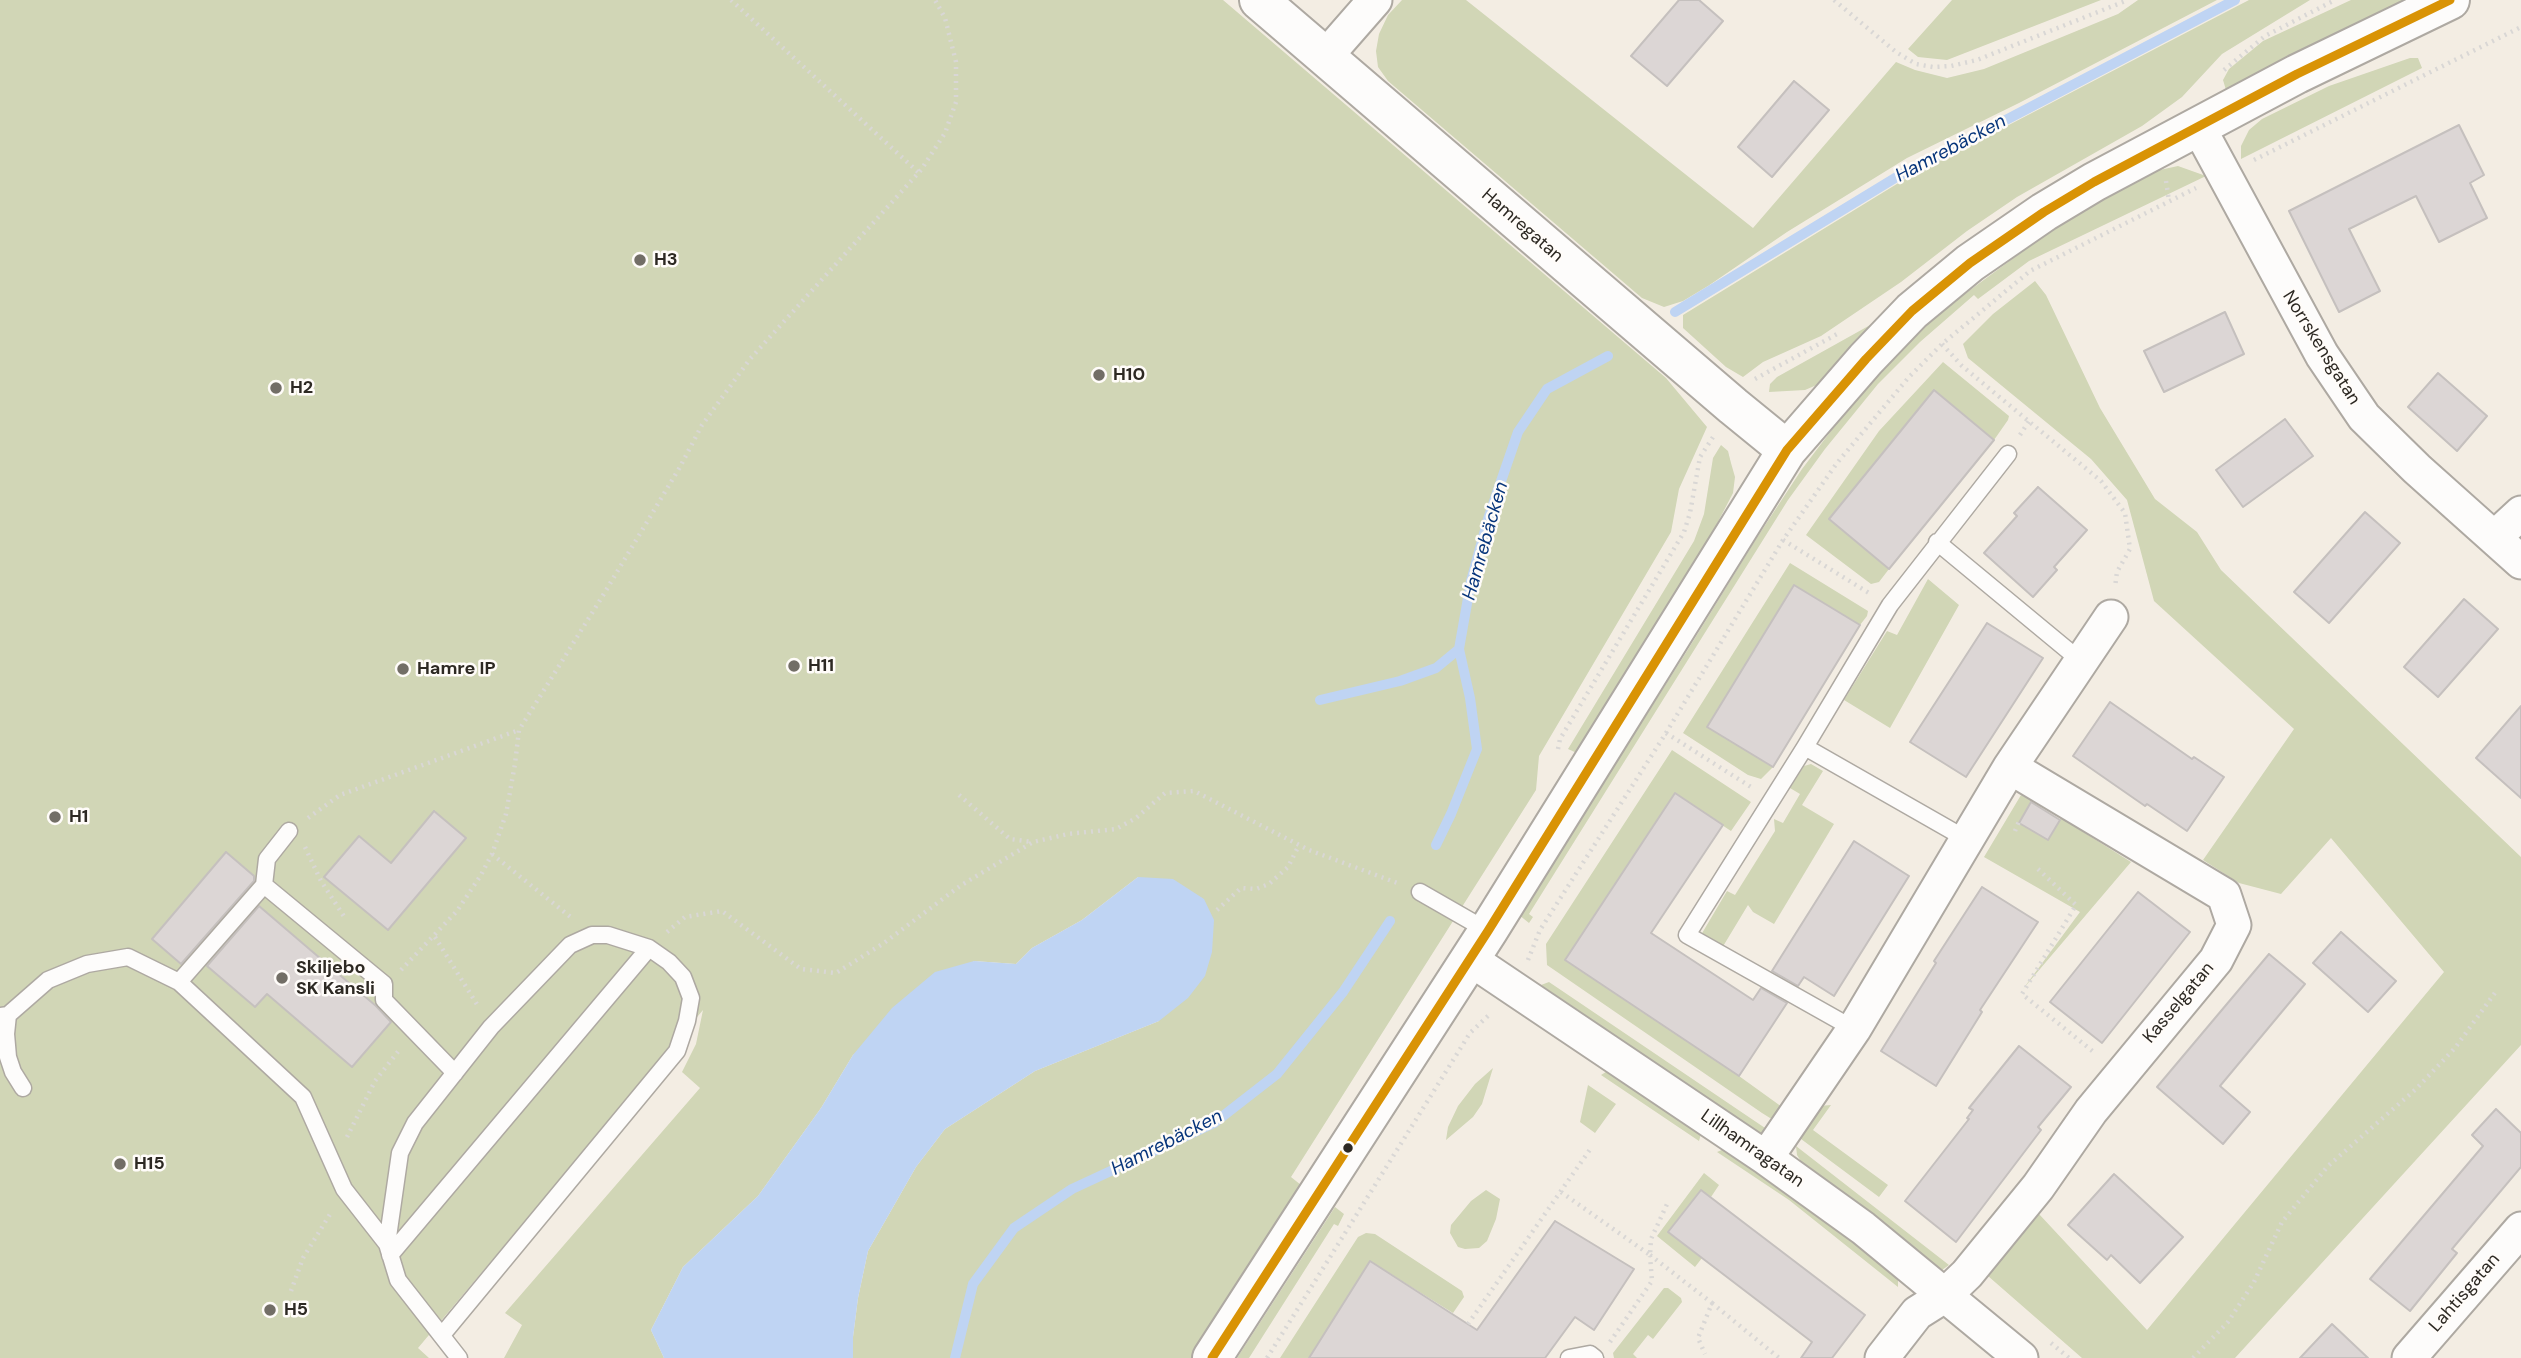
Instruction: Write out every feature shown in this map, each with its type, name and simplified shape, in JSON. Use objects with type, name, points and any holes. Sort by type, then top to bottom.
[{"type":"street","name":"Hamregatan","points":[[1259,0],[1732,406],[1787,450]]},
{"type":"street","points":[[1326,56],[1375,0]]},
{"type":"street","points":[[1212,1358],[1479,945],[1787,450],[1866,359],[1903,321],[1970,263],[2064,200],[2297,74],[2450,0]]},
{"type":"street","name":"Norrskensgatan","points":[[2199,128],[2322,355],[2364,417],[2417,469],[2521,562]]},
{"type":"street","points":[[2495,537],[2521,513]]},
{"type":"street","points":[[1766,1158],[1854,1029],[2010,767],[2111,617]]},
{"type":"street","name":"Kasselgatan","points":[[1882,1358],[1917,1312],[1944,1296],[1967,1274],[2038,1187],[2091,1111],[2216,960],[2234,925],[2224,895],[2010,767]]},
{"type":"street","name":"Lillhamragatan","points":[[1479,945],[1511,985],[1766,1158],[1863,1228],[2021,1358]]},
{"type":"street","name":"Lahtisgatan","points":[[2409,1358],[2521,1229]]},
{"type":"lane","points":[[1854,1029],[1687,935],[1890,605],[2008,454]]},
{"type":"lane","points":[[1937,542],[2082,662]]},
{"type":"lane","points":[[1805,747],[1968,840]]},
{"type":"lane","points":[[178,982],[264,885],[267,859],[293,829]]},
{"type":"lane","points":[[264,885],[384,985],[384,1000],[454,1073]]},
{"type":"lane","points":[[1420,892],[1479,945]]},
{"type":"lane","points":[[442,1335],[677,1051],[691,998],[683,977],[669,962],[649,948],[608,935],[592,934],[570,945],[491,1027],[415,1123],[400,1153],[389,1223],[389,1249],[398,1280],[459,1358]]},
{"type":"lane","points":[[389,1249],[649,948]]},
{"type":"lane","points":[[23,1088],[8,1057],[4,1016],[48,980],[87,964],[128,957],[178,982],[303,1097],[344,1189],[389,1249]]},
{"type":"lane","points":[[1569,1358],[1601,1353]]},
{"type":"path","points":[[731,0],[918,172]]},
{"type":"path","points":[[384,985],[435,937],[457,911],[492,854],[506,814],[519,730],[610,585],[702,425],[750,359],[918,172],[945,133],[956,102],[956,62],[945,18],[935,0]]},
{"type":"path","points":[[1834,0],[1896,52],[1916,64],[1951,66],[1977,60],[2128,0]]},
{"type":"path","points":[[2215,78],[2264,36],[2335,0]]},
{"type":"path","points":[[1267,1358],[1470,1033],[1491,1013],[1529,959],[1540,930],[1666,733],[1783,540],[1837,463],[1909,377],[1942,344],[2030,271],[2521,27]]},
{"type":"path","points":[[1942,344],[1962,366],[2101,481],[2125,513],[2130,549],[2117,572],[2111,617]]},
{"type":"path","points":[[1783,540],[1890,605]]},
{"type":"path","points":[[351,928],[321,881],[293,829],[340,795],[519,730]]},
{"type":"path","points":[[1666,733],[1772,800]]},
{"type":"path","points":[[649,948],[685,917],[722,911],[801,969],[836,973],[884,943],[960,886],[1032,842],[1069,834],[1116,829],[1136,818],[1165,793],[1194,791],[1299,845],[1420,892]]},
{"type":"path","points":[[959,795],[1010,839],[1032,842]]},
{"type":"path","points":[[1217,910],[1241,888],[1256,889],[1269,884],[1288,867],[1299,845]]},
{"type":"path","points":[[492,854],[592,934]]},
{"type":"path","points":[[2038,869],[2076,905],[2022,994],[2121,1074]]},
{"type":"path","points":[[435,937],[491,1027]]},
{"type":"path","points":[[2193,1358],[2228,1322],[2254,1282],[2283,1222],[2328,1166],[2416,1089],[2455,1048],[2497,990]]},
{"type":"path","points":[[1491,1013],[1502,1020]]},
{"type":"path","points":[[1468,1324],[1591,1148]]},
{"type":"path","points":[[1561,1192],[1650,1255],[1779,1358]]},
{"type":"path","points":[[1601,1353],[1652,1282],[1651,1239],[1668,1202]]},
{"type":"path","points":[[1705,1354],[1698,1338],[1712,1303]]},
{"type":"green space","points":[[0,0],[1223,0],[1666,378],[1707,427],[1679,489],[1671,532],[1539,756],[1536,790],[1291,1177],[1306,1189],[1201,1358],[853,1358],[858,1298],[868,1251],[916,1167],[945,1129],[1035,1071],[1159,1021],[1138,877],[1082,920],[1032,948],[1016,964],[974,961],[853,1055],[821,1108],[758,1196],[683,1267],[651,1330],[664,1358],[504,1358],[522,1325],[505,1313],[700,1088],[682,1072],[696,1044],[703,1010],[418,1348],[429,1358],[0,1358]]},
{"type":"green space","points":[[1402,0],[1466,0],[1753,228],[1896,62],[1947,78],[1984,69],[2118,14],[2138,0],[2217,0],[1907,158],[1787,232],[1708,286],[1683,301],[1664,307],[1642,298],[1388,81],[1378,67],[1376,51],[1379,34],[1388,15]]},
{"type":"green space","points":[[1952,0],[2101,0],[1947,60],[1918,57],[1908,49]]},
{"type":"green space","points":[[2249,0],[2310,0],[2222,54],[2182,97],[2142,126],[2017,197],[1967,231],[1901,282],[1821,336],[1763,362],[1743,377],[1726,367],[1683,328],[1683,315],[1905,179]]},
{"type":"green space","points":[[2351,0],[2407,0],[2226,90],[2223,80],[2229,69],[2263,41]]},
{"type":"green space","points":[[2410,58],[2418,58],[2422,68],[2241,159],[2241,146],[2249,130],[2262,119],[2329,86]]},
{"type":"green space","points":[[2178,166],[2206,176],[2029,261],[1978,299],[1974,295],[1920,342],[1878,384],[1788,500],[1529,914],[1533,917],[1529,923],[1519,915],[1756,539],[1802,469],[1853,402],[1906,342],[1958,299],[2061,223],[2135,179]]},
{"type":"green space","points":[[2035,281],[2046,295],[2100,408],[2155,499],[2197,532],[2221,570],[2521,857],[2521,1045],[2235,1358],[2082,1358],[1988,1276],[2039,1214],[2147,1330],[2444,972],[2331,838],[2281,894],[2239,883],[2203,860],[2294,729],[2154,601],[2127,500],[2091,459],[1968,358],[1963,344],[1993,314]]},
{"type":"green space","points":[[1872,324],[1875,327],[1819,384],[1805,390],[1769,392],[1770,384],[1777,377]]},
{"type":"green space","points":[[1943,362],[2009,416],[2008,420],[1994,440],[1934,390],[1829,519],[1889,569],[1879,582],[1871,584],[1806,535],[1879,431]]},
{"type":"green space","points":[[1721,445],[1728,451],[1735,477],[1733,493],[1707,543],[1579,754],[1568,749],[1694,541],[1704,514],[1713,458]]},
{"type":"green space","points":[[1790,563],[1868,611],[1860,625],[1793,586],[1707,727],[1773,767],[1761,779],[1748,775],[1683,733]]},
{"type":"green space","points":[[1928,579],[1959,605],[1890,728],[1844,700],[1887,631],[1897,635]]},
{"type":"green space","points":[[1672,750],[1751,802],[1731,831],[1675,794],[1565,960],[1782,1107],[1775,1118],[1762,1113],[1547,965],[1546,944]]},
{"type":"green space","points":[[1811,764],[1823,771],[1802,805],[1834,824],[1774,924],[1753,912],[1748,905],[1722,948],[1701,935],[1727,891],[1735,895],[1775,831],[1774,819],[1783,823],[1800,794],[1790,788],[1804,766]]},
{"type":"green space","points":[[2021,795],[2032,801],[2019,823],[2048,840],[2061,818],[2131,862],[2023,989],[2080,912],[1984,857]]},
{"type":"green space","points":[[1549,982],[1768,1130],[1765,1137],[1541,985]]},
{"type":"green space","points":[[1493,1068],[1482,1104],[1473,1117],[1446,1140],[1448,1127],[1458,1106],[1475,1084]]},
{"type":"green space","points":[[1609,1070],[1701,1134],[1699,1141],[1601,1075]]},
{"type":"green space","points":[[1588,1085],[1616,1104],[1595,1133],[1580,1122]]},
{"type":"green space","points":[[1831,1105],[1813,1130],[1888,1185],[1879,1197],[1797,1136],[1819,1106]]},
{"type":"green space","points":[[1796,1146],[1949,1265],[1942,1270],[1935,1267],[1804,1166],[1797,1155]]},
{"type":"green space","points":[[1724,1149],[1873,1257],[1898,1280],[1898,1287],[1789,1200],[1717,1152]]},
{"type":"green space","points":[[1704,1173],[1719,1185],[1711,1197],[1701,1190],[1702,1258],[1695,1267],[1657,1236]]},
{"type":"green space","points":[[1486,1190],[1500,1199],[1487,1241],[1479,1248],[1458,1247],[1450,1233],[1451,1225],[1471,1201]]},
{"type":"green space","points":[[1335,1207],[1344,1214],[1338,1226],[1334,1224],[1249,1358],[1237,1358]]},
{"type":"green space","points":[[1366,1233],[1375,1234],[1462,1291],[1464,1297],[1453,1313],[1370,1261],[1309,1358],[1280,1358],[1358,1237]]},
{"type":"green space","points":[[1664,1288],[1681,1298],[1682,1302],[1653,1339],[1648,1335],[1633,1354],[1637,1358],[1614,1358],[1613,1353]]},
{"type":"water","points":[[1138,877],[1173,879],[1204,899],[1214,920],[1212,952],[1205,976],[1188,998],[1159,1021],[1035,1071],[945,1129],[916,1167],[868,1251],[858,1298],[853,1358],[664,1358],[651,1330],[683,1267],[758,1196],[821,1108],[853,1055],[892,1008],[935,972],[974,961],[1016,964],[1032,948],[1082,920]]},
{"type":"building","points":[[1679,0],[1699,0],[1723,21],[1667,86],[1631,56]]},
{"type":"building","points":[[1794,81],[1829,110],[1772,177],[1738,147]]},
{"type":"building","points":[[2459,125],[2484,175],[2470,183],[2487,218],[2439,242],[2416,196],[2349,229],[2380,291],[2339,312],[2289,211]]},
{"type":"building","points":[[2225,312],[2244,354],[2164,392],[2144,351]]},
{"type":"building","points":[[2438,373],[2487,416],[2457,451],[2408,407]]},
{"type":"building","points":[[1934,390],[1994,440],[1889,569],[1829,519]]},
{"type":"building","points":[[2285,419],[2313,456],[2243,507],[2216,470]]},
{"type":"building","points":[[2038,487],[2087,530],[2054,567],[2057,570],[2033,597],[1984,553],[2017,516],[2014,513]]},
{"type":"building","points":[[2365,512],[2400,543],[2329,623],[2294,592]]},
{"type":"building","points":[[1794,585],[1860,625],[1773,767],[1707,727]]},
{"type":"building","points":[[2464,599],[2498,629],[2438,697],[2404,667]]},
{"type":"building","points":[[1987,623],[2043,658],[1966,777],[1910,742]]},
{"type":"building","points":[[2110,702],[2192,759],[2194,757],[2224,777],[2187,831],[2147,804],[2145,806],[2073,756]]},
{"type":"building","points":[[2521,706],[2521,798],[2476,758]]},
{"type":"building","points":[[1675,793],[1723,825],[1651,933],[1753,1000],[1761,988],[1787,1003],[1739,1076],[1565,960]]},
{"type":"building","points":[[2031,802],[2060,820],[2048,840],[2019,823]]},
{"type":"building","points":[[434,811],[466,838],[388,930],[324,877],[359,836],[391,863]]},
{"type":"building","points":[[1854,841],[1909,876],[1834,996],[1804,977],[1798,986],[1772,971]]},
{"type":"building","points":[[226,852],[254,876],[254,881],[181,964],[152,939]]},
{"type":"building","points":[[1982,887],[2038,922],[1980,1010],[1982,1012],[1936,1086],[1881,1051]]},
{"type":"building","points":[[2138,892],[2190,932],[2102,1043],[2050,1002]]},
{"type":"building","name":"Skiljebo SK Kansli","points":[[259,906],[376,1006],[391,1022],[352,1067],[267,994],[255,1007],[207,966]]},
{"type":"building","points":[[2341,932],[2396,981],[2368,1012],[2313,963]]},
{"type":"building","points":[[2269,954],[2305,984],[2220,1086],[2250,1112],[2223,1144],[2157,1087]]},
{"type":"building","points":[[2019,1046],[2071,1087],[2038,1127],[2041,1130],[1956,1242],[1905,1201],[1969,1119],[1967,1118],[1973,1110],[1969,1108]]},
{"type":"building","points":[[2496,1109],[2521,1133],[2521,1167],[2452,1249],[2457,1253],[2410,1311],[2370,1279],[2483,1146],[2472,1135]]},
{"type":"building","points":[[2114,1174],[2183,1237],[2140,1283],[2111,1255],[2107,1260],[2068,1225]]},
{"type":"building","points":[[1701,1190],[1865,1315],[1832,1358],[1801,1358],[1812,1342],[1668,1232]]},
{"type":"building","points":[[1555,1221],[1634,1269],[1594,1330],[1575,1317],[1545,1358],[1309,1358],[1370,1261],[1477,1330]]},
{"type":"building","points":[[2332,1324],[2368,1358],[2300,1358]]},
{"type":"waterway","name":"Hamrebäcken","points":[[1675,312],[1895,178],[2235,0]]},
{"type":"waterway","name":"Hamrebäcken","points":[[1436,845],[1477,749],[1470,698],[1459,649],[1471,581],[1488,519],[1518,432],[1547,389],[1608,356]]},
{"type":"waterway","points":[[1320,700],[1400,681],[1436,668],[1459,649]]},
{"type":"waterway","name":"Hamrebäcken","points":[[955,1358],[973,1284],[1014,1228],[1072,1189],[1214,1123],[1277,1074],[1343,992],[1390,921]]},
{"type":"transit line","points":[[1212,1358],[1488,931],[1787,450],[1866,359],[1912,311],[1970,263],[2044,212],[2094,182],[2297,74],[2450,0]]},
{"type":"place","name":"H3","points":[[640,260]]},
{"type":"place","name":"H10","points":[[1099,375]]},
{"type":"place","name":"H2","points":[[276,388]]},
{"type":"place","name":"H11","points":[[794,666]]},
{"type":"place","name":"Hamre IP","points":[[403,669]]},
{"type":"place","name":"H1","points":[[55,817]]},
{"type":"place","name":"Skiljebo SK Kansli","points":[[282,978]]},
{"type":"place","name":"H15","points":[[120,1164]]},
{"type":"place","name":"H5","points":[[270,1310]]}]
